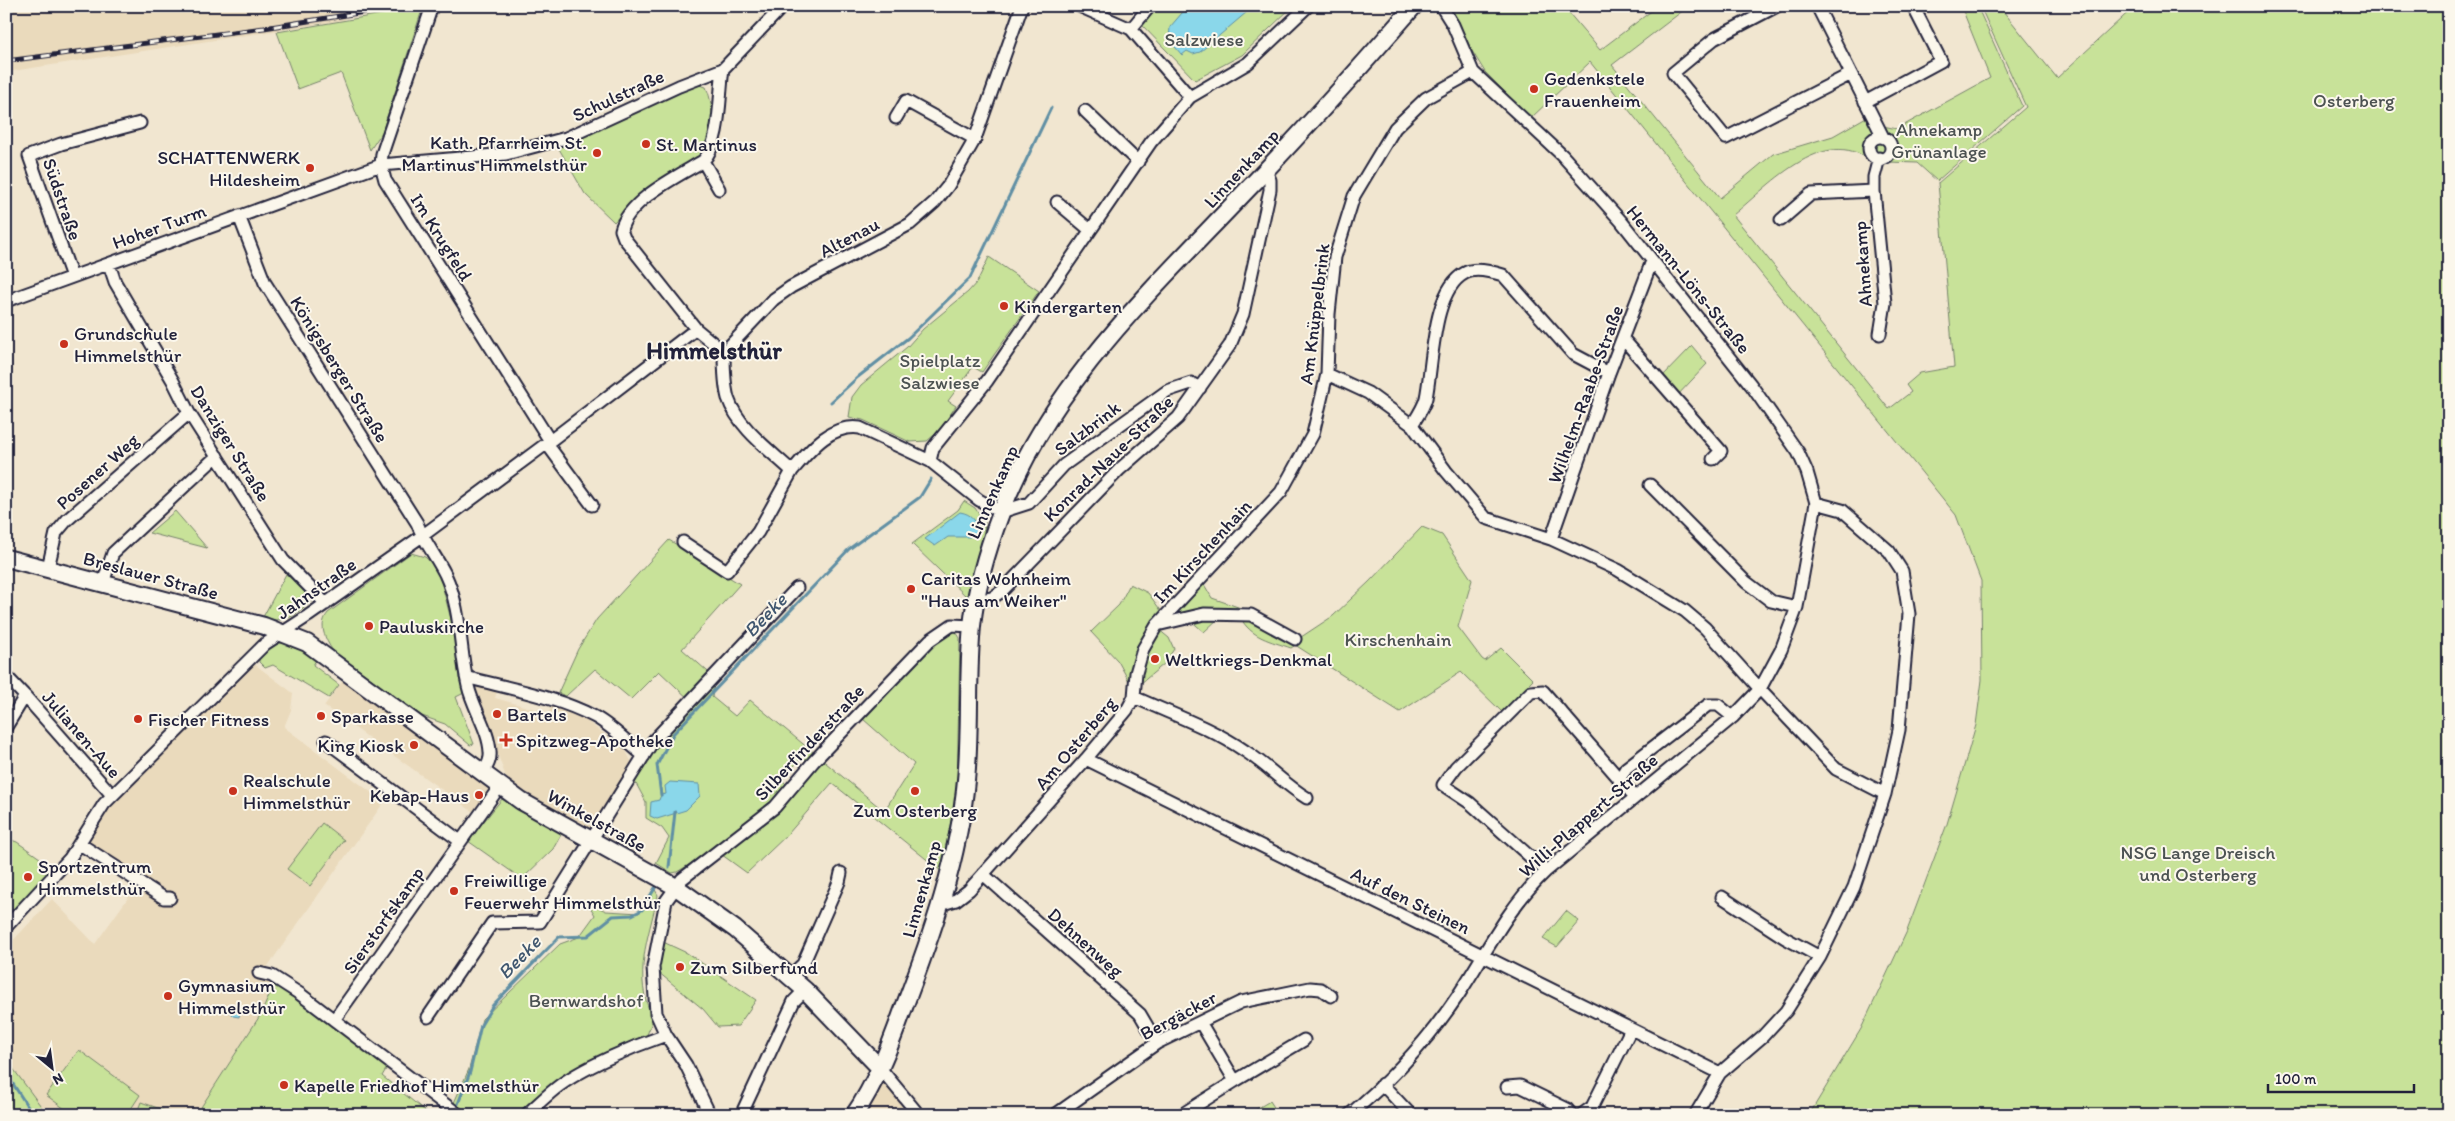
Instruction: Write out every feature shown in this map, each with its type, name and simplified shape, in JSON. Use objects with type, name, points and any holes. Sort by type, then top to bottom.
[{"type":"main road","name":"Linnenkamp","points":[[854,1115],[880,1068],[911,989],[939,905],[957,834],[966,782],[972,626],[975,601],[986,555],[1001,512],[1032,448],[1072,386],[1136,308],[1266,170],[1414,6]]},
{"type":"main road","name":"Breslauer Straße","points":[[6,558],[284,633],[307,643],[483,773]]},
{"type":"main road","name":"Winkelstraße","points":[[483,773],[540,812],[676,887],[735,929],[805,990],[880,1068]]},
{"type":"street","points":[[381,165],[387,137],[432,6]]},
{"type":"street","name":"Schulstraße","points":[[381,165],[506,154],[566,138],[679,86],[723,69],[783,6]]},
{"type":"street","name":"Altenau","points":[[724,352],[774,299],[791,287],[910,224],[935,202],[948,186],[975,139],[1022,6]]},
{"type":"street","points":[[1079,6],[1131,30],[1190,97]]},
{"type":"street","points":[[1131,30],[1150,6]]},
{"type":"street","points":[[930,461],[933,448],[987,380],[1151,142],[1190,97],[1248,63],[1308,6]]},
{"type":"street","name":"Hermann-Löns-Straße","points":[[1441,6],[1453,25],[1473,72],[1562,155],[1652,261],[1779,422],[1798,452],[1816,502]]},
{"type":"street","points":[[1777,6],[1714,39],[1673,73],[1726,138],[1851,74]]},
{"type":"street","name":"Ahnekamp","points":[[1817,6],[1883,137],[1876,138],[1870,144],[1872,153],[1879,158],[1874,177],[1874,191],[1885,303],[1880,334]]},
{"type":"street","points":[[1866,102],[1941,61],[1913,6]]},
{"type":"street","points":[[723,69],[716,138],[710,154],[703,162],[644,199],[628,214],[621,230],[624,238],[696,329],[724,352],[724,375],[728,399],[740,419],[792,471]]},
{"type":"street","name":"Am Knüppelbrink","points":[[1312,434],[1327,374],[1329,314],[1335,257],[1354,196],[1395,128],[1426,98],[1473,72]]},
{"type":"street","points":[[896,118],[906,100],[975,139]]},
{"type":"street","points":[[1085,111],[1138,162]]},
{"type":"street","name":"Südstraße","points":[[72,277],[29,156],[61,144],[140,123]]},
{"type":"street","points":[[703,162],[719,189]]},
{"type":"street","name":"Hoher Turm","points":[[6,301],[381,165]]},
{"type":"street","name":"Im Krugfeld","points":[[381,165],[385,180],[550,441],[550,448],[592,506]]},
{"type":"street","name":"Konrad-Naue-Straße","points":[[975,601],[992,598],[1002,591],[1120,469],[1171,425],[1230,345],[1243,314],[1270,190],[1270,180],[1266,170]]},
{"type":"street","points":[[1781,220],[1811,194],[1874,191]]},
{"type":"street","points":[[1058,202],[1090,230]]},
{"type":"street","name":"Königsberger Straße","points":[[240,216],[265,283],[417,523],[422,536]]},
{"type":"street","name":"Wilhelm-Raabe-Straße","points":[[1551,539],[1609,373],[1624,340],[1652,261]]},
{"type":"street","name":"Danziger Straße","points":[[109,264],[116,282],[173,380],[189,413],[283,560],[326,604]]},
{"type":"street","points":[[1412,425],[1426,400],[1441,305],[1453,282],[1466,271],[1491,271],[1503,275],[1573,354],[1609,373]]},
{"type":"street","name":"Jahnstraße","points":[[6,927],[58,872],[80,844],[98,811],[112,795],[261,647],[284,633],[422,536],[696,329]]},
{"type":"street","points":[[1624,340],[1721,451],[1713,459]]},
{"type":"street","points":[[1327,374],[1368,393],[1412,425],[1446,471],[1486,518],[1551,539],[1618,570],[1685,611],[1705,628],[1760,689],[1836,768],[1885,794]]},
{"type":"street","name":"Salzbrink","points":[[1001,512],[1029,503],[1064,465],[1167,391],[1191,384],[1200,388]]},
{"type":"street","name":"Posener Weg","points":[[48,568],[56,533],[68,520],[189,413]]},
{"type":"street","points":[[683,542],[726,571],[758,532],[792,471],[810,450],[837,430],[848,427],[860,428],[930,461],[979,500],[1001,512]]},
{"type":"street","name":"Im Kirschenhain","points":[[1134,697],[1136,673],[1143,649],[1157,625],[1281,492],[1312,434]]},
{"type":"street","points":[[102,583],[113,553],[217,456]]},
{"type":"street","points":[[1650,485],[1746,582],[1771,601],[1797,607]]},
{"type":"street","points":[[1696,1114],[1720,1073],[1763,1036],[1786,1011],[1820,957],[1854,887],[1885,794],[1899,730],[1909,614],[1902,571],[1889,551],[1842,510],[1816,502]]},
{"type":"street","name":"Willi-Plappert-Straße","points":[[1349,1115],[1421,1045],[1458,995],[1511,908],[1546,871],[1733,717],[1760,689],[1781,650],[1797,607],[1816,502]]},
{"type":"street","points":[[422,536],[445,573],[455,602],[461,629],[466,677],[472,701],[490,748],[490,759],[483,773]]},
{"type":"street","points":[[428,1018],[492,923],[540,922],[659,734],[797,588]]},
{"type":"street","points":[[1157,625],[1204,614],[1251,615],[1295,639]]},
{"type":"street","name":"Silberfinderstraße","points":[[710,1115],[686,1064],[666,1036],[656,1013],[653,967],[666,901],[682,879],[775,807],[814,761],[930,640],[952,625],[972,626]]},
{"type":"street","name":"Julianen-Aue","points":[[6,676],[112,795]]},
{"type":"street","points":[[466,677],[566,705],[590,714],[610,727],[644,756]]},
{"type":"street","points":[[1546,871],[1470,803],[1443,785],[1456,767],[1531,692],[1543,691],[1618,780],[1635,797]]},
{"type":"street","name":"Julianen-Aue","points":[[6,727],[25,696]]},
{"type":"street","name":"Am Osterberg","points":[[939,905],[959,898],[983,874],[1086,760],[1127,710],[1134,697],[1199,726],[1245,751],[1286,785],[1307,798]]},
{"type":"street","name":"Willi-Plappert-Straße","points":[[1618,780],[1626,768],[1705,706],[1716,704],[1733,717]]},
{"type":"street","points":[[326,741],[460,841]]},
{"type":"street","name":"Auf den Steinen","points":[[1086,760],[1720,1073]]},
{"type":"street","name":"Sierstorfskamp","points":[[334,1020],[500,786]]},
{"type":"street","points":[[80,844],[164,898],[170,898]]},
{"type":"street","points":[[790,976],[803,964],[840,882],[841,873]]},
{"type":"street","name":"Dehnenweg","points":[[983,874],[1140,1014],[1158,1043]]},
{"type":"street","points":[[1722,897],[1785,938],[1820,957]]},
{"type":"street","points":[[259,973],[272,976],[334,1020],[459,1115]]},
{"type":"street","name":"Bergäcker","points":[[1054,1115],[1158,1043],[1241,1002],[1310,988],[1320,989],[1331,996]]},
{"type":"street","points":[[741,1115],[794,1001],[805,990]]},
{"type":"street","points":[[1200,1022],[1235,1081]]},
{"type":"street","points":[[1581,1115],[1592,1107],[1630,1029]]},
{"type":"street","points":[[526,1115],[556,1088],[600,1063],[646,1042],[666,1036]]},
{"type":"street","points":[[1181,1115],[1304,1040]]},
{"type":"street","points":[[880,1068],[919,1115]]},
{"type":"street","points":[[1382,1084],[1411,1115]]},
{"type":"street","points":[[1507,1088],[1520,1086],[1567,1109],[1572,1115]]},
{"type":"shaded area","points":[[6,6],[346,6],[345,20],[6,72]]},
{"type":"shaded area","points":[[249,660],[293,693],[291,710],[284,727],[384,802],[263,973],[274,984],[261,1014],[196,1115],[177,1115],[141,1103],[136,1115],[47,1115],[6,1059],[6,948],[52,899],[95,944],[140,881],[80,844],[93,819]]},
{"type":"shaded area","points":[[347,675],[498,786],[476,814],[324,706]]},
{"type":"shaded area","points":[[473,686],[497,691],[495,698],[549,713],[551,706],[584,719],[626,751],[633,765],[590,829],[581,827],[541,805],[508,783]]},
{"type":"shaded area","points":[[881,1076],[914,1115],[856,1115]]},
{"type":"green space","name":"Salzwiese","points":[[1155,6],[1293,6],[1242,55],[1195,80],[1140,23]]},
{"type":"green space","name":"NSG Lange Dreisch und Osterberg","points":[[1451,6],[1563,6],[1600,50],[1658,6],[1689,6],[1612,65],[1720,198],[1773,154],[1833,136],[1868,116],[1883,126],[1897,129],[1990,78],[1961,6],[1977,6],[2022,106],[1937,181],[1917,163],[1888,162],[1877,166],[1858,153],[1839,149],[1820,153],[1801,161],[1782,173],[1733,215],[1889,409],[1911,392],[1906,385],[1920,373],[1954,367],[1938,183],[2026,107],[1980,6],[1999,6],[2057,78],[2135,6],[2449,6],[2449,1115],[1809,1115],[1861,1029],[1907,931],[1947,824],[1976,725],[1982,680],[1981,581],[1956,515],[1590,62],[1531,118],[1485,72],[1472,51]]},
{"type":"green space","points":[[423,7],[382,132],[370,150],[341,73],[298,89],[277,32]]},
{"type":"green space","points":[[696,84],[706,87],[712,113],[711,130],[704,156],[640,194],[614,222],[585,194],[558,147]]},
{"type":"green space","name":"Spielplatz Salzwiese","points":[[989,257],[1039,291],[982,372],[973,367],[948,401],[956,406],[939,431],[927,441],[910,442],[863,420],[849,417],[852,397],[861,385],[907,347],[923,329],[968,292],[977,282]]},
{"type":"green space","points":[[1692,346],[1707,364],[1676,397],[1660,379]]},
{"type":"green space","points":[[964,501],[975,508],[985,523],[983,539],[967,597],[912,544],[958,510]]},
{"type":"green space","points":[[175,511],[207,548],[149,533]]},
{"type":"green space","name":"Kirschenhain","points":[[1422,527],[1442,535],[1472,580],[1458,627],[1482,659],[1485,661],[1501,648],[1533,680],[1502,712],[1461,672],[1400,712],[1292,643],[1333,616]]},
{"type":"green space","points":[[669,540],[740,584],[682,649],[715,678],[712,697],[735,716],[750,700],[884,811],[914,764],[863,719],[920,654],[933,642],[955,630],[960,638],[957,791],[941,871],[832,783],[788,834],[747,873],[718,852],[776,808],[811,765],[802,757],[782,780],[790,788],[752,824],[677,872],[672,873],[656,863],[669,838],[662,828],[646,818],[646,802],[633,778],[658,739],[692,702],[659,671],[631,699],[595,669],[566,696],[558,693],[578,649],[597,619]]},
{"type":"green space","points":[[411,553],[425,557],[434,565],[440,577],[454,631],[459,678],[464,693],[456,697],[474,744],[470,745],[445,724],[422,716],[333,651],[325,637],[323,622],[328,613]]},
{"type":"green space","points":[[286,574],[313,600],[285,619],[279,620],[263,617]]},
{"type":"green space","points":[[1202,581],[1212,598],[1238,607],[1248,613],[1163,621]]},
{"type":"green space","points":[[1130,584],[1148,593],[1162,612],[1158,629],[1169,638],[1174,649],[1164,664],[1140,684],[1130,683],[1118,661],[1091,632],[1119,605]]},
{"type":"green space","points":[[1240,617],[1250,617],[1295,641],[1291,643],[1294,646],[1291,648],[1262,638],[1250,630]]},
{"type":"green space","points":[[1219,618],[1204,632],[1189,619]]},
{"type":"green space","points":[[292,643],[318,657],[313,665],[339,685],[329,698],[273,665],[265,668],[259,662],[259,657],[273,645]]},
{"type":"green space","points":[[502,799],[562,833],[553,849],[522,879],[468,841]]},
{"type":"green space","points":[[322,823],[344,840],[310,886],[287,869]]},
{"type":"green space","name":"Sportzentrum Himmelsthür","points":[[6,838],[17,842],[57,870],[6,921]]},
{"type":"green space","name":"Bernwardshof","points":[[654,888],[658,895],[646,942],[643,972],[647,1003],[653,1019],[647,1035],[560,1077],[516,1115],[466,1115],[453,1105],[469,1069],[482,1019],[560,944],[579,937],[595,915],[587,902],[606,911],[639,913]]},
{"type":"green space","points":[[1566,911],[1579,921],[1557,947],[1543,939]]},
{"type":"green space","points":[[661,941],[687,953],[756,1000],[738,1026],[718,1027],[703,1009],[658,972]]},
{"type":"green space","points":[[274,984],[388,1066],[382,1076],[430,1115],[196,1115],[261,1014]]},
{"type":"green space","points":[[79,1050],[140,1095],[127,1115],[73,1115],[46,1095]]},
{"type":"green space","points":[[6,1059],[46,1113],[47,1115],[6,1115]]},
{"type":"green space","points":[[1270,1101],[1279,1115],[1246,1115]]},
{"type":"green space","points":[[141,1102],[177,1115],[136,1115]]},
{"type":"water","points":[[1188,6],[1254,6],[1200,52],[1193,54],[1187,51],[1182,55],[1169,40],[1170,27]]},
{"type":"water","points":[[960,512],[971,516],[976,525],[977,534],[969,537],[948,537],[935,546],[925,539]]},
{"type":"water","points":[[670,782],[699,784],[700,796],[686,810],[657,819],[650,816],[651,802],[659,800],[661,795],[666,794],[665,786]]},
{"type":"water","points":[[230,1003],[240,1012],[239,1017],[233,1016],[227,1010]]},
{"type":"waterway","points":[[831,402],[858,377],[908,338],[970,278],[1051,108]]},
{"type":"waterway","name":"Beeke","points":[[661,795],[657,765],[673,734],[849,549],[920,497],[931,479]]},
{"type":"waterway","name":"Beeke","points":[[669,867],[675,812]]},
{"type":"waterway","name":"Beeke","points":[[458,1104],[470,1072],[481,1025],[493,1005],[559,937],[588,936],[613,916],[632,915],[642,910],[655,888]]},
{"type":"waterway","points":[[6,1073],[33,1115]]},
{"type":"railway","points":[[6,61],[264,28],[403,6]]},
{"type":"place","name":"Gedenkstele Frauenheim","points":[[1534,89]]},
{"type":"place","name":"St. Martinus","points":[[646,144]]},
{"type":"place","name":"Kath. Pfarrheim St. Martinus Himmelsthür","points":[[597,153]]},
{"type":"place","name":"SCHATTENWERK Hildesheim","points":[[310,168]]},
{"type":"place","name":"Kindergarten","points":[[1004,306]]},
{"type":"place","name":"Grundschule Himmelsthür","points":[[64,344]]},
{"type":"place","name":"Caritas Wohnheim \"Haus am Weiher\"","points":[[911,589]]},
{"type":"place","name":"Pauluskirche","points":[[369,626]]},
{"type":"place","name":"Weltkriegs-Denkmal","points":[[1155,659]]},
{"type":"place","name":"Bartels","points":[[497,714]]},
{"type":"place","name":"Sparkasse","points":[[321,716]]},
{"type":"place","name":"Fischer Fitness","points":[[138,719]]},
{"type":"place","name":"Spitzweg-Apotheke","points":[[506,740]]},
{"type":"place","name":"King Kiosk","points":[[414,745]]},
{"type":"place","name":"Realschule Himmelsthür","points":[[233,791]]},
{"type":"place","name":"Zum Osterberg","points":[[915,791]]},
{"type":"place","name":"Kebap-Haus","points":[[479,795]]},
{"type":"place","name":"Sportzentrum Himmelsthür","points":[[28,877]]},
{"type":"place","name":"Freiwillige Feuerwehr Himmelsthür","points":[[454,891]]},
{"type":"place","name":"Zum Silberfund","points":[[680,967]]},
{"type":"place","name":"Gymnasium Himmelsthür","points":[[168,996]]},
{"type":"place","name":"Kapelle Friedhof Himmelsthür","points":[[284,1085]]},
{"type":"district","name":"Himmelsthür","points":[[714,351]]},
{"type":"park label","name":"Osterberg","points":[[2354,100]]},
{"type":"park label","name":"Ahnekamp Grünanlage","points":[[1939,140]]}]
